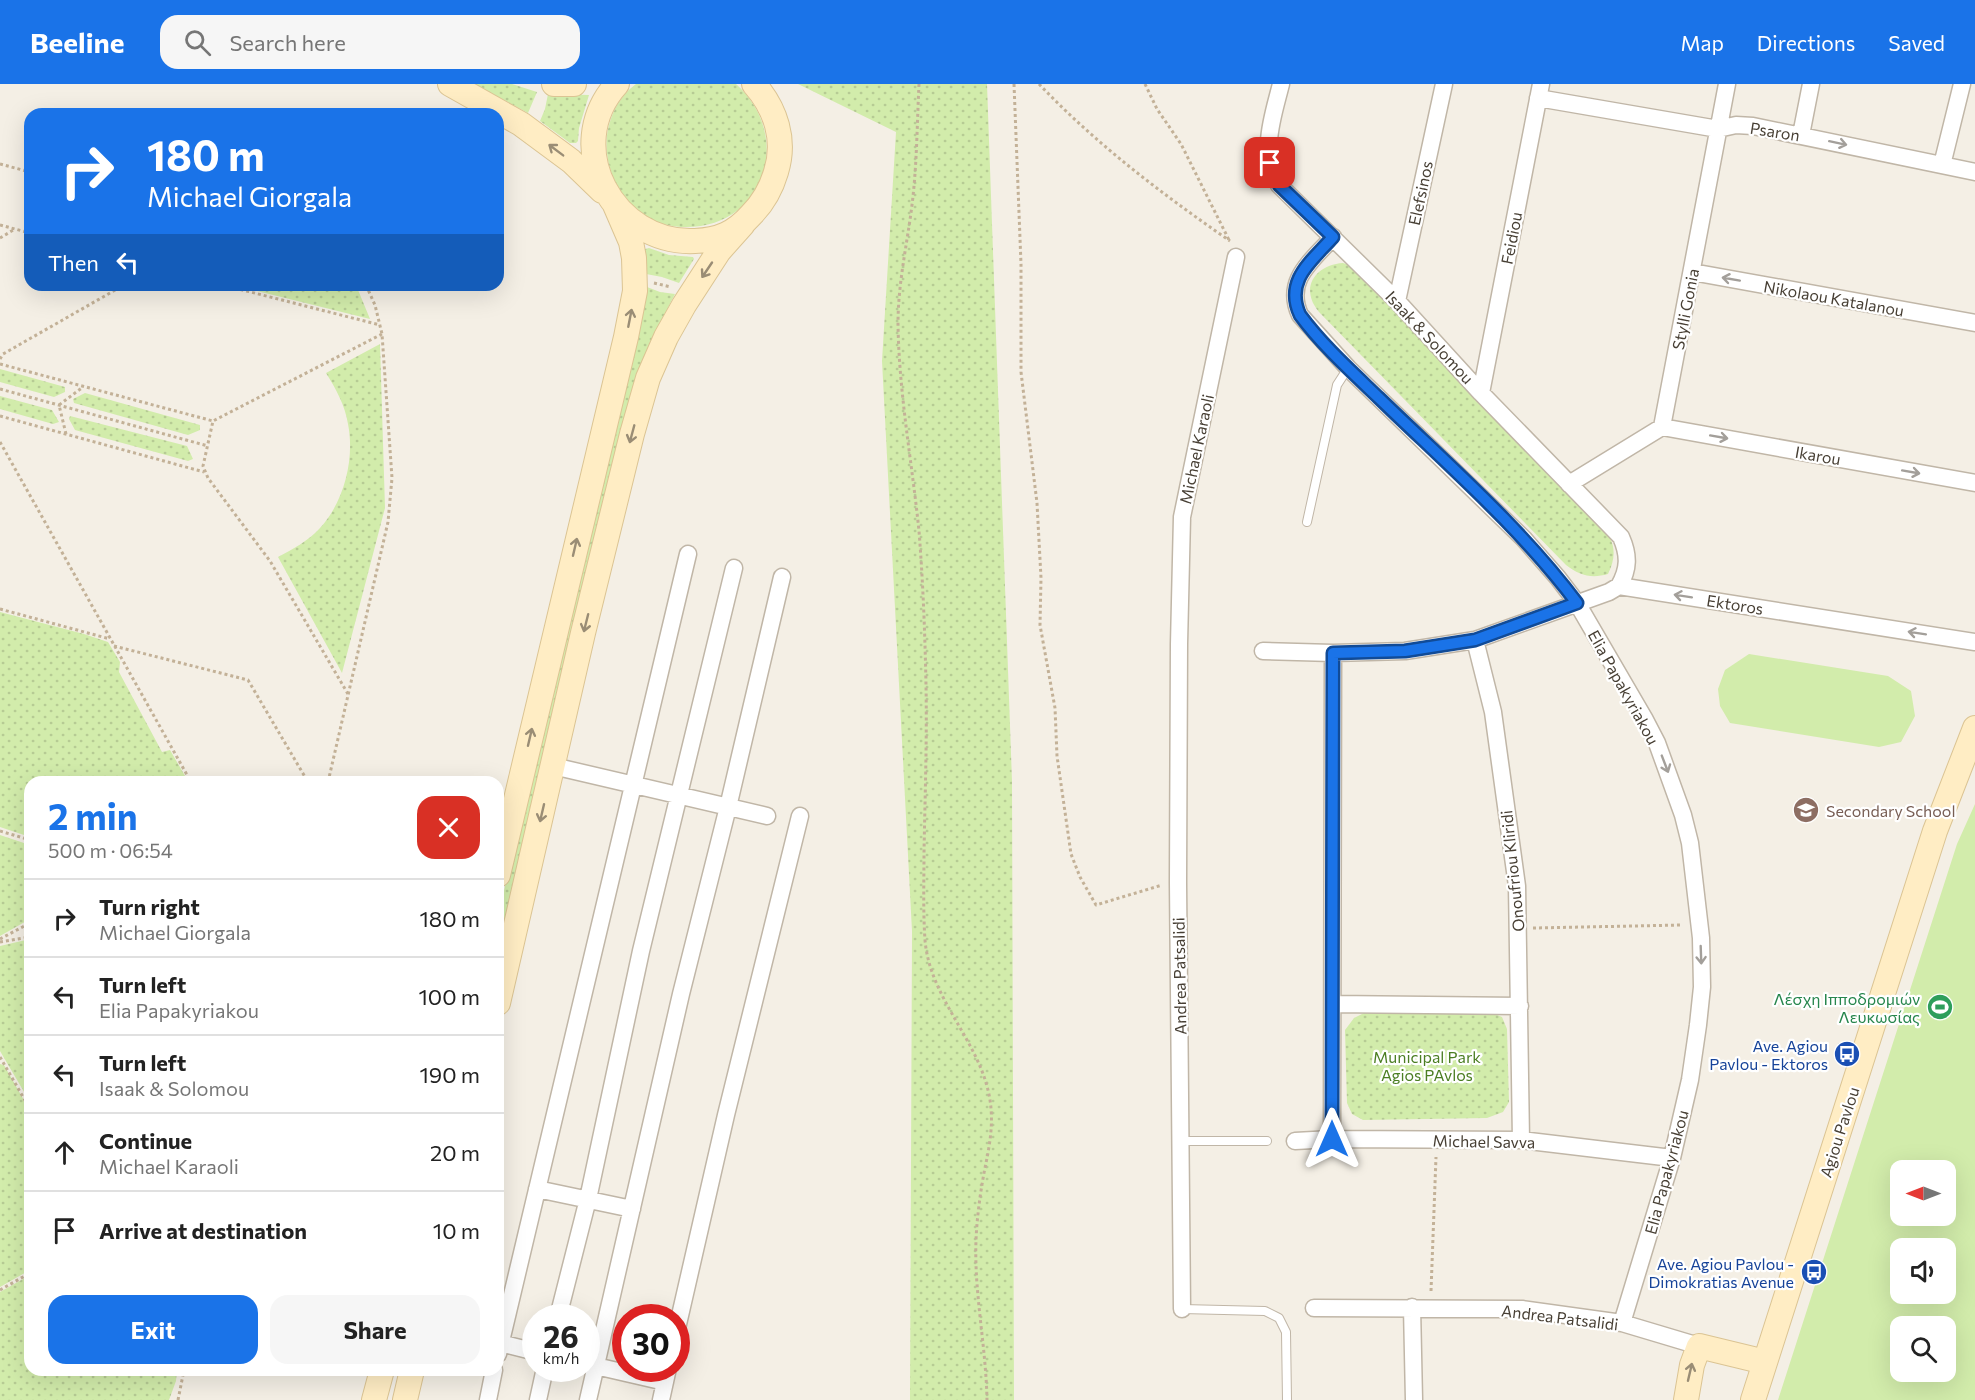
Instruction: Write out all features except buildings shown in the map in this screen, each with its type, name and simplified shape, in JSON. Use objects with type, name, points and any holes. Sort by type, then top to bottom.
[{"type":"street","points":[[450,84],[492,108]]},
{"type":"street","points":[[554,84],[574,84]]},
{"type":"street","points":[[504,850],[635,291],[632,248],[615,204],[599,177],[593,147],[597,119],[607,97],[617,84]]},
{"type":"street","points":[[504,977],[632,434],[648,378],[684,304],[719,251],[767,194],[776,172],[780,150],[776,120],[770,105],[754,84]]},
{"type":"street","name":"Isaak & Solomou","points":[[1281,84],[1268,138],[1270,163],[1275,178],[1287,194],[1397,302],[1569,484]]},
{"type":"street","name":"Elefsinos","points":[[1397,302],[1444,84]]},
{"type":"street","name":"Stylli Gonia","points":[[1662,427],[1727,84]]},
{"type":"street","points":[[1801,135],[1811,84]]},
{"type":"street","points":[[1942,165],[1962,84]]},
{"type":"street","name":"Psaron","points":[[1539,91],[1718,129],[1736,125],[1753,126],[1975,171]]},
{"type":"street","name":"Feidiou","points":[[1481,393],[1539,91]]},
{"type":"street","points":[[504,115],[526,127],[571,161],[639,227],[651,234],[670,240],[718,238],[732,233],[743,224]]},
{"type":"street","name":"Elia Papakyriakou","points":[[1333,237],[1299,275],[1295,285],[1296,306],[1304,321],[1348,368],[1524,539],[1558,578],[1577,603],[1644,718],[1666,766],[1683,815],[1690,843],[1700,925],[1701,987],[1696,1035],[1690,1080],[1672,1158],[1622,1323]]},
{"type":"street","name":"Michael Karaoli","points":[[1179,644],[1182,517],[1233,249]]},
{"type":"street","name":"Nikolaou Katalanou","points":[[1692,272],[1975,323]]},
{"type":"street","points":[[1263,651],[1333,653],[1405,651],[1475,640],[1620,586],[1628,562],[1621,537],[1569,484],[1662,427]]},
{"type":"street","name":"Ikarou","points":[[1662,427],[1975,483]]},
{"type":"street","points":[[504,1328],[688,554]]},
{"type":"street","points":[[561,1304],[588,1199],[641,951],[734,568]]},
{"type":"street","points":[[600,1331],[632,1209],[678,1006],[782,577]]},
{"type":"street","name":"Ektoros","points":[[1620,586],[1975,642]]},
{"type":"street","name":"Onoufriou Kliridi","points":[[1475,640],[1493,712],[1517,886],[1521,1140]]},
{"type":"street","name":"Andrea Patsalidi","points":[[1179,644],[1178,883],[1182,1309]]},
{"type":"street","points":[[1332,1139],[1333,653]]},
{"type":"street","name":"Agiou Pavlou","points":[[1753,1400],[1935,831],[1975,728]]},
{"type":"street","points":[[553,766],[767,816]]},
{"type":"street","points":[[683,1304],[726,1115],[800,816]]},
{"type":"street","points":[[1333,1004],[1520,1006]]},
{"type":"street","name":"Michael Savva","points":[[1296,1141],[1332,1139],[1521,1140],[1672,1158]]},
{"type":"street","points":[[537,1189],[632,1209]]},
{"type":"street","points":[[1412,1307],[1414,1400]]},
{"type":"street","name":"Andrea Patsalidi","points":[[1314,1308],[1522,1309],[1622,1323],[1699,1346],[1765,1362]]},
{"type":"street","points":[[1686,1400],[1692,1365],[1699,1346]]},
{"type":"street","points":[[504,1349],[522,1351]]},
{"type":"street","points":[[374,1400],[380,1376]]},
{"type":"street","points":[[405,1400],[411,1376]]},
{"type":"street","points":[[488,1400],[494,1376]]},
{"type":"street","points":[[538,1400],[542,1382]]},
{"type":"street","points":[[588,1400],[590,1382]]},
{"type":"street","points":[[661,1400],[665,1382]]},
{"type":"lane","points":[[1307,522],[1337,385],[1348,368]]},
{"type":"lane","points":[[1182,1141],[1267,1141]]},
{"type":"lane","points":[[1182,1309],[1265,1311],[1279,1318],[1286,1332],[1287,1400]]},
{"type":"path","points":[[919,84],[913,203],[901,269],[898,326],[899,358],[919,531],[924,605],[925,944],[935,982],[981,1067],[990,1096],[992,1130],[980,1199],[975,1256],[987,1400]]},
{"type":"path","points":[[1014,84],[1021,264],[1021,372],[1037,503],[1041,578],[1040,625],[1055,708],[1059,766],[1071,854],[1080,877],[1096,905],[1167,883],[1178,883]]},
{"type":"path","points":[[1039,84],[1065,111],[1162,194],[1233,249]]},
{"type":"path","points":[[1145,84],[1156,110],[1181,144],[1233,249]]},
{"type":"path","points":[[0,164],[24,170]]},
{"type":"path","points":[[0,225],[24,231]]},
{"type":"path","points":[[0,238],[15,229]]},
{"type":"path","points":[[647,282],[679,289]]},
{"type":"path","points":[[0,359],[3,354],[113,291]]},
{"type":"path","points":[[247,291],[380,325]]},
{"type":"path","points":[[329,776],[389,511],[392,478],[382,334],[375,304],[369,291]]},
{"type":"path","points":[[0,364],[213,421],[382,334]]},
{"type":"path","points":[[59,405],[83,387]]},
{"type":"path","points":[[0,389],[208,446]]},
{"type":"path","points":[[59,405],[66,434]]},
{"type":"path","points":[[0,416],[204,472]]},
{"type":"path","points":[[213,421],[203,466],[204,472],[270,561],[348,694]]},
{"type":"path","points":[[0,442],[188,776]]},
{"type":"path","points":[[0,609],[110,639]]},
{"type":"path","points":[[114,646],[248,680],[304,776]]},
{"type":"path","points":[[0,831],[24,838]]},
{"type":"path","points":[[1519,928],[1700,925]]},
{"type":"path","points":[[0,941],[24,926]]},
{"type":"path","points":[[0,941],[24,937]]},
{"type":"path","points":[[0,1059],[24,1099]]},
{"type":"path","points":[[1431,1308],[1436,1140]]},
{"type":"path","points":[[0,1290],[24,1276]]},
{"type":"path","points":[[178,1400],[182,1376]]},
{"type":"green space","points":[[474,84],[512,84],[537,92],[528,113]]},
{"type":"green space","points":[[636,84],[736,84],[754,106],[764,130],[767,154],[762,177],[750,198],[733,214],[709,224],[681,227],[667,225],[642,214],[622,194],[610,168],[607,134],[617,106]]},
{"type":"green space","points":[[798,84],[987,84],[1012,781],[1014,1400],[910,1400],[912,931],[882,361],[896,132]]},
{"type":"green space","points":[[548,94],[589,95],[576,143],[570,143],[540,121]]},
{"type":"green space","points":[[649,248],[669,255],[693,257],[694,259],[679,283],[646,274],[645,249]]},
{"type":"green space","points":[[1343,263],[1352,266],[1610,538],[1613,556],[1608,574],[1586,575],[1566,565],[1319,312],[1310,294],[1313,279],[1325,268]]},
{"type":"green space","points":[[647,287],[675,294],[650,343],[504,939],[504,891]]},
{"type":"green space","points":[[257,291],[358,291],[370,319]]},
{"type":"green space","points":[[380,344],[385,508],[342,673],[278,557],[295,548],[320,528],[335,506],[346,479],[350,451],[348,424],[340,397],[326,373]]},
{"type":"green space","points":[[0,369],[65,387],[65,392],[54,397],[0,382]]},
{"type":"green space","points":[[85,393],[200,425],[200,430],[188,435],[74,403],[73,399]]},
{"type":"green space","points":[[0,396],[52,410],[59,422],[53,424],[0,409]]},
{"type":"green space","points":[[70,416],[187,446],[193,459],[188,461],[75,430],[69,419]]},
{"type":"green space","points":[[0,612],[108,642],[120,662],[119,672],[162,752],[170,750],[185,776],[24,776],[24,835],[0,827]]},
{"type":"green space","points":[[1749,654],[1888,676],[1911,691],[1915,716],[1901,742],[1879,747],[1730,723],[1720,706],[1718,689],[1725,670]]},
{"type":"green space","name":"Λέσχη Ιπποδρομιών Λευκωσίας","points":[[1975,804],[1975,1400],[1778,1400],[1957,844]]},
{"type":"green space","points":[[0,835],[24,843],[24,922],[0,936]]},
{"type":"green space","points":[[24,940],[24,1092],[0,1051],[0,946]]},
{"type":"green space","name":"Municipal Park Agios PAvlos","points":[[1366,1012],[1490,1012],[1502,1017],[1507,1029],[1509,1102],[1503,1112],[1487,1118],[1363,1120],[1352,1114],[1347,1103],[1345,1030],[1354,1018]]},
{"type":"green space","points":[[0,1064],[4,1065],[24,1100],[24,1273],[0,1287]]},
{"type":"green space","points":[[24,1278],[24,1376],[176,1376],[169,1400],[0,1400],[0,1292]]},
{"type":"place","name":"Secondary School","points":[[1806,810]]},
{"type":"place","name":"Λέσχη Ιπποδρομιών Λευκωσίας","points":[[1940,1007]]},
{"type":"place","name":"Ave. Agiou Pavlou - Ektoros","points":[[1847,1054]]},
{"type":"place","name":"Ave. Agiou Pavlou - Dimokratias Avenue","points":[[1814,1272]]},
{"type":"route","points":[[1270,163],[1279,185],[1333,237],[1299,275],[1295,285],[1296,306],[1304,321],[1348,368],[1524,539],[1577,603],[1475,640],[1405,651],[1333,653],[1332,1139]]}]
